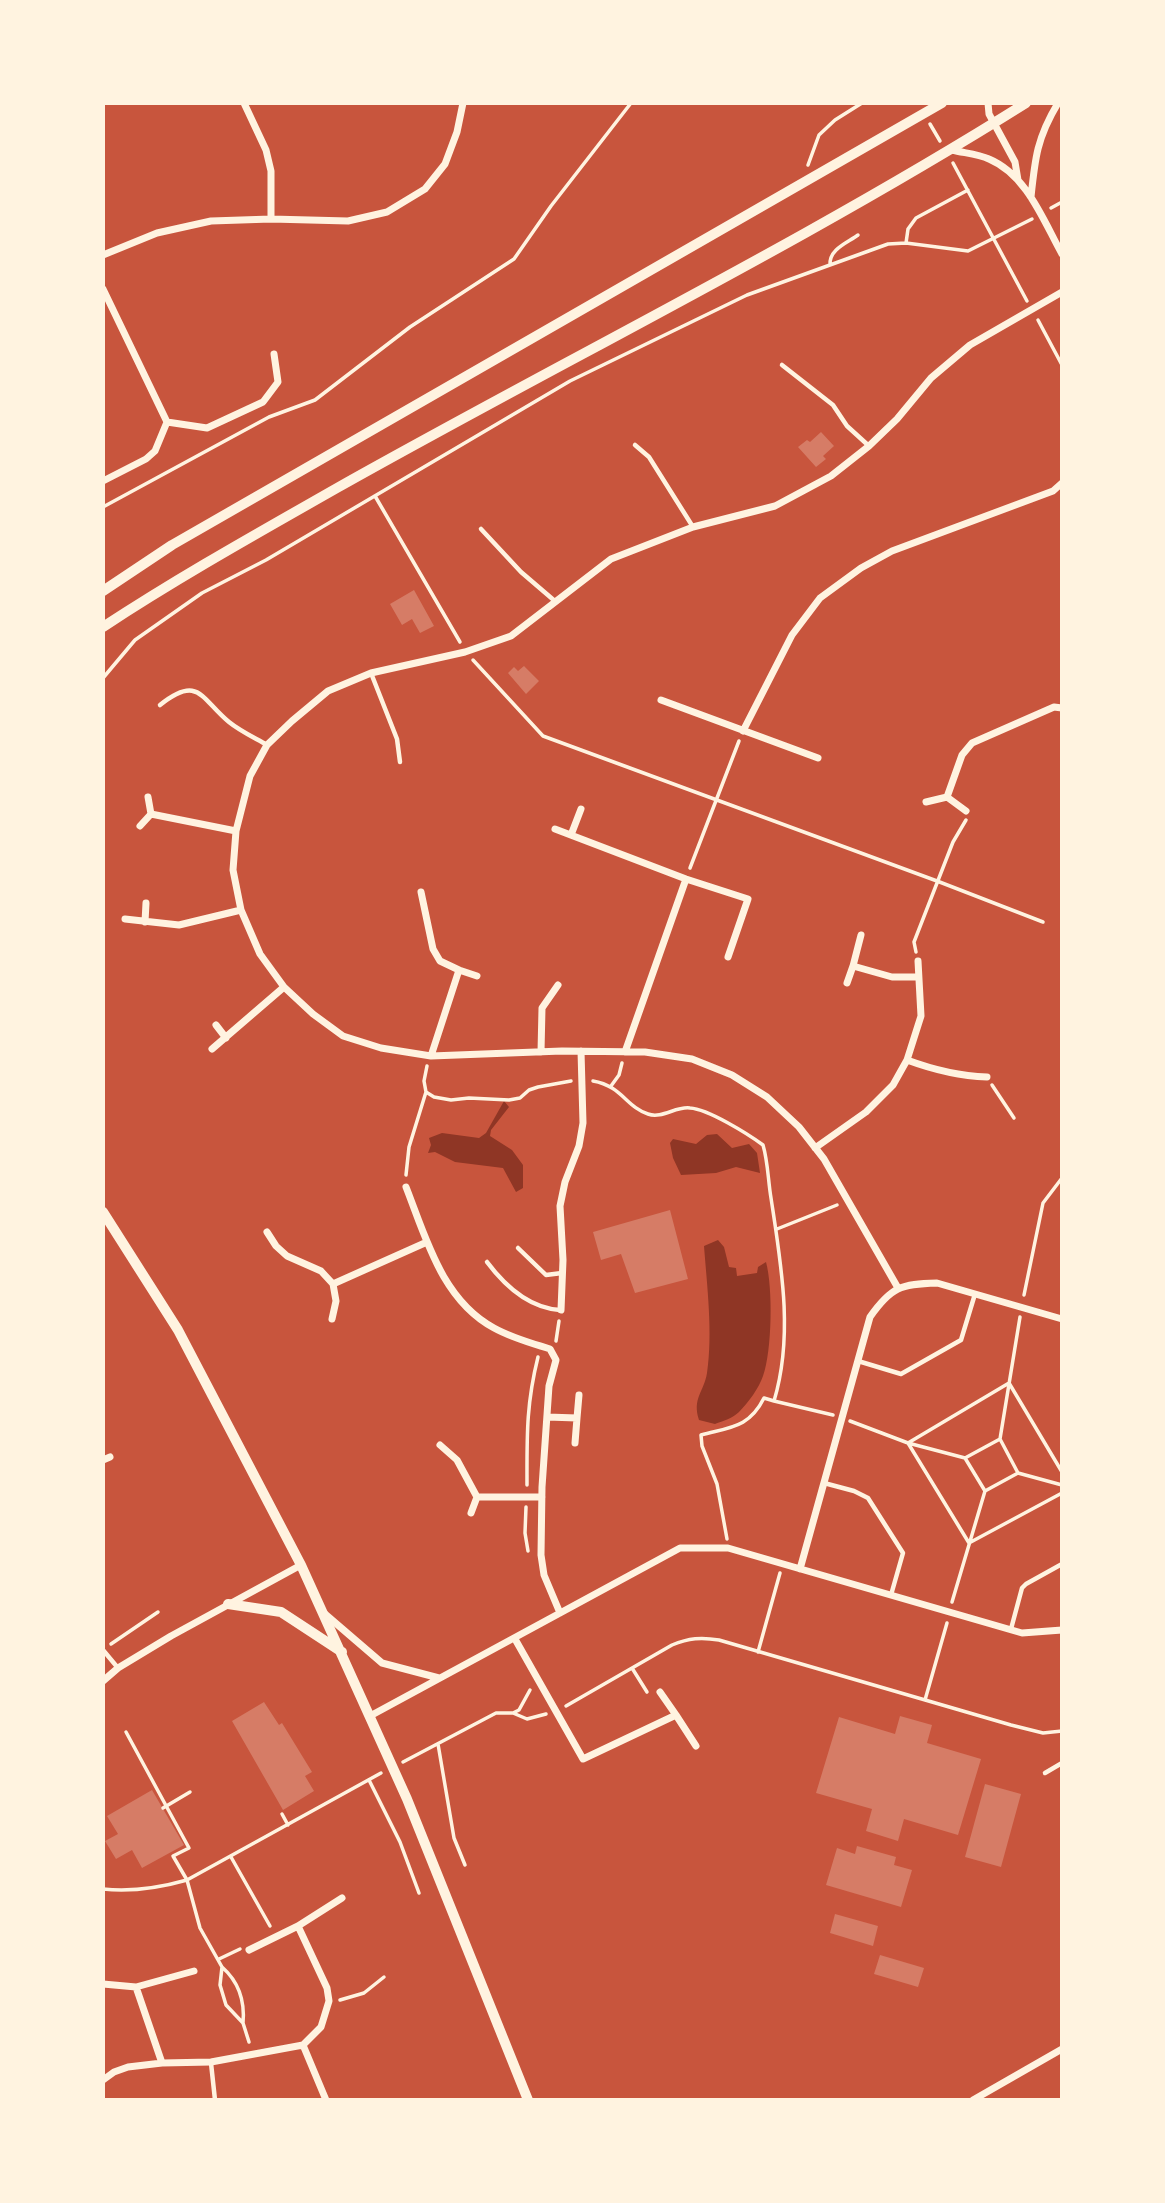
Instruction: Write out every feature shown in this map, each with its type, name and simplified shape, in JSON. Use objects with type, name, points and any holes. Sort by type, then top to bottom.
[{"type":"street","points":[[244,103],[266,150],[271,171],[271,219]]},
{"type":"street","points":[[103,255],[157,233],[211,221],[348,221],[387,212],[425,189],[445,164],[457,132],[463,103]]},
{"type":"street","points":[[103,591],[172,545],[942,103]]},
{"type":"street","points":[[988,103],[989,114],[1015,162],[1018,181]]},
{"type":"street","points":[[103,627],[174,580],[430,436],[834,217],[978,134],[1026,103]]},
{"type":"street","points":[[1031,197],[1036,152],[1043,128],[1058,103]]},
{"type":"street","points":[[948,151],[987,158],[1002,166],[1031,197],[1062,254]]},
{"type":"street","points":[[1053,238],[1062,233]]},
{"type":"street","points":[[103,289],[167,422],[155,451],[146,459],[103,481]]},
{"type":"street","points":[[898,1288],[848,1200],[799,1127],[767,1097],[732,1075],[692,1059],[645,1052],[581,1051],[431,1056],[381,1048],[343,1036],[313,1014],[284,987],[260,954],[241,910],[233,870],[236,831],[250,776],[267,745],[328,691],[371,673],[465,652],[511,636],[611,559],[693,527],[775,506],[831,476],[869,446],[931,378],[970,345],[1062,292]]},
{"type":"street","points":[[167,422],[208,428],[263,402],[278,382],[274,354]]},
{"type":"street","points":[[743,732],[792,635],[820,598],[861,568],[892,551],[1053,491],[1062,482]]},
{"type":"street","points":[[661,700],[818,758]]},
{"type":"street","points":[[947,797],[962,755],[972,743],[1054,707],[1062,708]]},
{"type":"street","points":[[148,797],[151,814]]},
{"type":"street","points":[[926,802],[947,797],[967,811]]},
{"type":"street","points":[[571,835],[581,809]]},
{"type":"street","points":[[151,814],[236,831]]},
{"type":"street","points":[[140,826],[151,814]]},
{"type":"street","points":[[555,829],[685,879],[748,899],[728,957]]},
{"type":"street","points":[[625,1052],[685,879]]},
{"type":"street","points":[[421,892],[433,949],[440,961],[477,976]]},
{"type":"street","points":[[145,922],[146,903]]},
{"type":"street","points":[[125,919],[179,925],[241,910]]},
{"type":"street","points":[[847,983],[861,935]]},
{"type":"street","points":[[815,1148],[866,1112],[893,1085],[907,1060],[921,1016],[919,961]]},
{"type":"street","points":[[853,966],[892,977],[918,977]]},
{"type":"street","points":[[431,1056],[459,970]]},
{"type":"street","points":[[541,1052],[542,1008],[558,985]]},
{"type":"street","points":[[212,1049],[284,987]]},
{"type":"street","points":[[216,1025],[226,1038]]},
{"type":"street","points":[[561,1310],[561,1206],[565,1182],[579,1146],[583,1123],[581,1051]]},
{"type":"street","points":[[907,1060],[965,1077],[987,1077]]},
{"type":"street","points":[[406,1187],[427,1242],[453,1292],[492,1328],[551,1349],[556,1360],[549,1386],[541,1555],[544,1575],[560,1613]]},
{"type":"street","points":[[103,1212],[178,1331],[301,1565],[407,1799],[528,2100]]},
{"type":"street","points":[[267,1232],[275,1246],[287,1256],[321,1271],[333,1284],[335,1301],[332,1319]]},
{"type":"street","points":[[333,1284],[427,1242]]},
{"type":"street","points":[[800,1569],[870,1317],[883,1299],[898,1288],[937,1283],[1062,1319]]},
{"type":"street","points":[[575,1443],[579,1395]]},
{"type":"street","points":[[547,1417],[577,1418]]},
{"type":"street","points":[[440,1445],[457,1460],[477,1497],[471,1513]]},
{"type":"street","points":[[477,1497],[542,1497]]},
{"type":"street","points":[[370,1716],[680,1548],[728,1548],[1022,1633],[1062,1630]]},
{"type":"street","points":[[103,1681],[118,1668],[301,1565]]},
{"type":"street","points":[[228,1604],[281,1612],[342,1652]]},
{"type":"street","points":[[324,1614],[382,1663],[439,1678]]},
{"type":"street","points":[[515,1639],[583,1759],[676,1715]]},
{"type":"street","points":[[660,1692],[696,1746]]},
{"type":"street","points":[[249,1950],[298,1926],[342,1898]]},
{"type":"street","points":[[103,2080],[114,2071],[128,2067],[211,2062],[303,2045],[321,2027],[329,2001],[327,1988],[298,1926]]},
{"type":"street","points":[[103,1984],[136,1987],[194,1970]]},
{"type":"street","points":[[136,1987],[162,2063]]},
{"type":"street","points":[[303,2045],[326,2100]]},
{"type":"street","points":[[974,2100],[1061,2052]]},
{"type":"lane","points":[[782,365],[833,405],[847,426],[869,446]]},
{"type":"lane","points":[[635,445],[649,457],[693,527]]},
{"type":"lane","points":[[481,529],[521,572],[557,603]]},
{"type":"lane","points":[[371,673],[397,739],[400,762]]},
{"type":"lane","points":[[160,705],[177,691],[192,691],[209,699],[229,722],[267,745]]},
{"type":"lane","points":[[518,1248],[546,1275],[563,1273]]},
{"type":"lane","points":[[487,1262],[518,1294],[541,1307],[561,1310]]},
{"type":"lane","points":[[858,1362],[901,1374],[961,1340],[975,1294]]},
{"type":"lane","points":[[824,1483],[854,1491],[868,1498],[903,1553],[891,1596]]},
{"type":"lane","points":[[1010,1630],[1026,1584],[1062,1564]]},
{"type":"lane","points":[[103,1650],[118,1668]]},
{"type":"lane","points":[[1045,1773],[1062,1763]]},
{"type":"lane","points":[[211,2062],[215,2100]]},
{"type":"path","points":[[103,507],[269,417],[315,400],[410,327],[514,259],[551,206],[631,103]]},
{"type":"path","points":[[807,165],[819,135],[835,120],[862,103]]},
{"type":"path","points":[[925,114],[948,151],[1062,365]]},
{"type":"path","points":[[906,243],[911,222],[968,190]]},
{"type":"path","points":[[103,678],[135,640],[202,593],[266,560],[570,382],[747,295],[888,244],[906,243],[968,251],[1062,202]]},
{"type":"path","points":[[830,265],[831,256],[836,249],[858,235]]},
{"type":"path","points":[[375,496],[465,652],[543,736],[1043,922]]},
{"type":"path","points":[[685,879],[743,732]]},
{"type":"path","points":[[919,961],[914,942],[967,811]]},
{"type":"path","points":[[611,1086],[619,1075],[625,1052]]},
{"type":"path","points":[[406,1187],[409,1147],[426,1092],[425,1069],[431,1056]]},
{"type":"path","points":[[987,1077],[1014,1118]]},
{"type":"path","points":[[426,1092],[451,1100],[509,1100],[520,1098],[537,1087],[564,1082],[602,1083],[611,1086],[646,1114],[655,1116],[690,1108],[739,1128],[763,1145],[777,1229],[783,1304],[783,1351],[780,1383],[774,1401]]},
{"type":"path","points":[[1018,1474],[1000,1439],[1043,1203],[1062,1178]]},
{"type":"path","points":[[777,1229],[848,1200]]},
{"type":"path","points":[[551,1349],[556,1341],[561,1310]]},
{"type":"path","points":[[908,1443],[1009,1383]]},
{"type":"path","points":[[1009,1383],[1062,1472]]},
{"type":"path","points":[[728,1548],[717,1484],[702,1446],[701,1435],[744,1424],[758,1410],[764,1398],[821,1410],[908,1443],[965,1458],[1000,1439]]},
{"type":"path","points":[[908,1443],[969,1542]]},
{"type":"path","points":[[965,1458],[985,1491]]},
{"type":"path","points":[[925,1700],[985,1491],[1018,1474],[1062,1485]]},
{"type":"path","points":[[969,1542],[1062,1493]]},
{"type":"path","points":[[758,1651],[783,1564]]},
{"type":"path","points":[[103,1650],[158,1612]]},
{"type":"path","points":[[632,1668],[650,1696],[660,1692]]},
{"type":"path","points":[[513,1713],[519,1710],[538,1678]]},
{"type":"path","points":[[126,1732],[164,1807],[189,1848],[172,1854],[187,1880],[200,1928],[243,1998],[243,2023],[253,2054]]},
{"type":"path","points":[[438,1744],[454,1838],[465,1865]]},
{"type":"path","points":[[369,1779],[400,1842],[419,1893]]},
{"type":"path","points":[[164,1807],[190,1792]]},
{"type":"path","points":[[282,1814],[288,1825]]},
{"type":"path","points":[[231,1857],[276,1937]]},
{"type":"path","points":[[219,1959],[239,1948],[249,1950]]},
{"type":"path","points":[[222,1967],[222,1995],[226,2005],[243,2023]]},
{"type":"path","points":[[329,2001],[346,2000],[364,1993],[384,1977]]},
{"type":"shaded area","points":[[504,1101],[509,1107],[491,1130],[490,1136],[512,1150],[523,1165],[523,1188],[516,1192],[503,1168],[455,1162],[435,1152],[428,1153],[431,1145],[429,1138],[442,1133],[479,1138],[486,1133]]},
{"type":"shaded area","points":[[717,1134],[732,1148],[749,1144],[757,1153],[760,1173],[736,1167],[716,1173],[681,1175],[673,1158],[670,1143],[673,1139],[696,1144],[707,1135]]},
{"type":"shaded area","points":[[718,1240],[724,1247],[729,1267],[736,1268],[737,1276],[757,1273],[758,1267],[766,1262],[771,1319],[766,1365],[759,1385],[739,1412],[715,1424],[699,1420],[697,1406],[706,1380],[709,1342],[704,1246]]},
{"type":"building","points":[[821,432],[834,446],[823,456],[826,459],[816,467],[798,447],[807,440],[810,442]]},
{"type":"building","points":[[414,590],[434,626],[420,633],[412,619],[402,625],[390,604]]},
{"type":"building","points":[[524,666],[539,681],[526,694],[508,673],[514,667],[518,671]]},
{"type":"building","points":[[670,1210],[688,1279],[635,1293],[621,1254],[601,1260],[593,1232]]},
{"type":"building","points":[[264,1702],[279,1725],[282,1723],[312,1772],[305,1776],[314,1791],[283,1810],[232,1721]]},
{"type":"building","points":[[900,1716],[932,1725],[927,1743],[981,1759],[958,1835],[904,1819],[898,1841],[866,1831],[872,1809],[816,1793],[839,1717],[895,1734]]},
{"type":"building","points":[[985,1784],[1021,1794],[1001,1867],[965,1857]]},
{"type":"building","points":[[152,1790],[184,1845],[142,1868],[132,1850],[116,1859],[105,1841],[118,1834],[107,1816]]},
{"type":"building","points":[[857,1846],[896,1857],[894,1865],[912,1870],[901,1907],[826,1885],[837,1848],[855,1854]]},
{"type":"building","points":[[835,1914],[878,1926],[873,1946],[830,1933]]},
{"type":"building","points":[[880,1955],[924,1968],[918,1987],[874,1974]]}]
